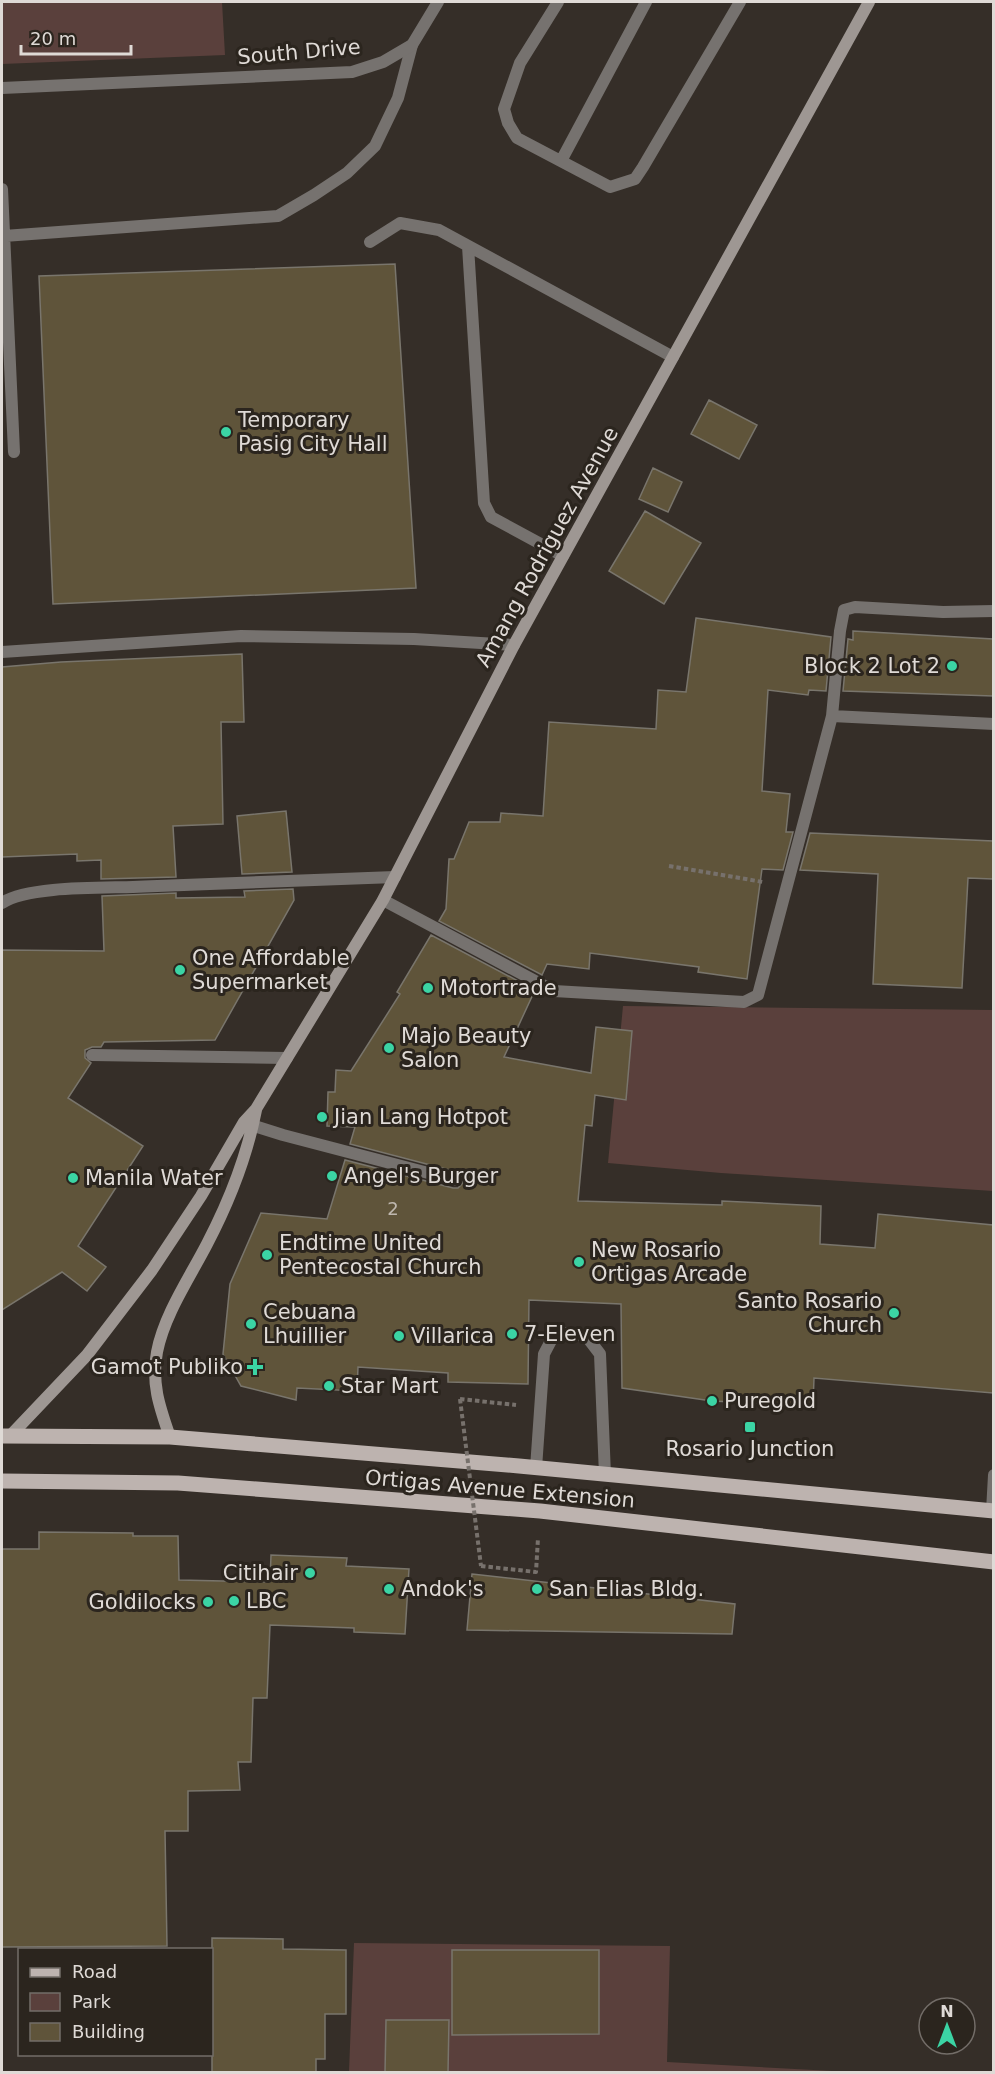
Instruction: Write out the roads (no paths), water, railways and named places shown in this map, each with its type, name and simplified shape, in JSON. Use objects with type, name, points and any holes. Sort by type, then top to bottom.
[{"type":"main road","name":"Amang Rodriguez Avenue","points":[[6,1436],[87,1355],[152,1270],[248,1124],[383,900],[514,645],[869,2]]},
{"type":"main road","name":"Amang Rodriguez Avenue","points":[[170,1437],[156,1396],[157,1353],[167,1321],[224,1210],[248,1124]]},
{"type":"main road","name":"Ortigas Avenue Extension","points":[[6,1436],[170,1437],[536,1468],[993,1511]]},
{"type":"main road","name":"Ortigas Avenue Extension","points":[[2,1481],[178,1483],[540,1511],[993,1562]]},
{"type":"street","points":[[4,236],[278,216],[347,173],[375,146],[398,98],[412,45],[438,2]]},
{"type":"street","points":[[558,2],[520,63],[504,109],[508,123],[517,138],[610,187],[634,179],[740,2]]},
{"type":"street","points":[[561,161],[646,2]]},
{"type":"street","name":"South Drive","points":[[2,88],[352,72],[383,62],[412,45]]},
{"type":"street","points":[[2,189],[14,452]]},
{"type":"street","points":[[370,242],[400,223],[439,230],[673,357]]},
{"type":"street","points":[[468,246],[484,503],[491,517],[563,556]]},
{"type":"street","points":[[383,900],[554,991],[744,1002],[758,995],[832,716],[844,610],[855,607],[943,612],[993,611]]},
{"type":"street","points":[[2,652],[241,636],[414,639],[514,645]]},
{"type":"street","points":[[832,716],[993,724]]},
{"type":"street","points":[[2,903],[7,899],[26,894],[91,888],[395,878]]},
{"type":"street","points":[[92,1055],[287,1058]]},
{"type":"street","points":[[248,1124],[455,1180]]},
{"type":"street","points":[[536,1468],[544,1354],[554,1335],[570,1333],[587,1337],[600,1354],[605,1475]]},
{"type":"street","points":[[993,1474],[993,1511]]},
{"type":"place","name":"Temporary Pasig City Hall","points":[[226,432]]},
{"type":"place","name":"Block 2 Lot 2","points":[[952,666]]},
{"type":"place","name":"One Affordable Supermarket","points":[[180,970]]},
{"type":"place","name":"Motortrade","points":[[428,988]]},
{"type":"place","name":"Majo Beauty Salon","points":[[389,1048]]},
{"type":"place","name":"Jian Lang Hotpot","points":[[322,1117]]},
{"type":"place","name":"Angel's Burger","points":[[332,1176]]},
{"type":"place","name":"Manila Water","points":[[73,1178]]},
{"type":"place","name":"Endtime United Pentecostal Church","points":[[267,1255]]},
{"type":"place","name":"New Rosario Ortigas Arcade","points":[[579,1262]]},
{"type":"place","name":"Santo Rosario Church","points":[[894,1313]]},
{"type":"place","name":"Cebuana Lhuillier","points":[[251,1324]]},
{"type":"place","name":"7-Eleven","points":[[512,1334]]},
{"type":"place","name":"Villarica","points":[[399,1336]]},
{"type":"place","name":"Gamot Publiko","points":[[255,1367]]},
{"type":"place","name":"Star Mart","points":[[329,1386]]},
{"type":"place","name":"Puregold","points":[[712,1401]]},
{"type":"place","name":"Rosario Junction","points":[[750,1427]]},
{"type":"place","name":"Citihair","points":[[310,1573]]},
{"type":"place","name":"Andok's","points":[[389,1589]]},
{"type":"place","name":"San Elias Bldg.","points":[[537,1589]]},
{"type":"place","name":"LBC","points":[[234,1601]]},
{"type":"place","name":"Goldilocks","points":[[208,1602]]}]
